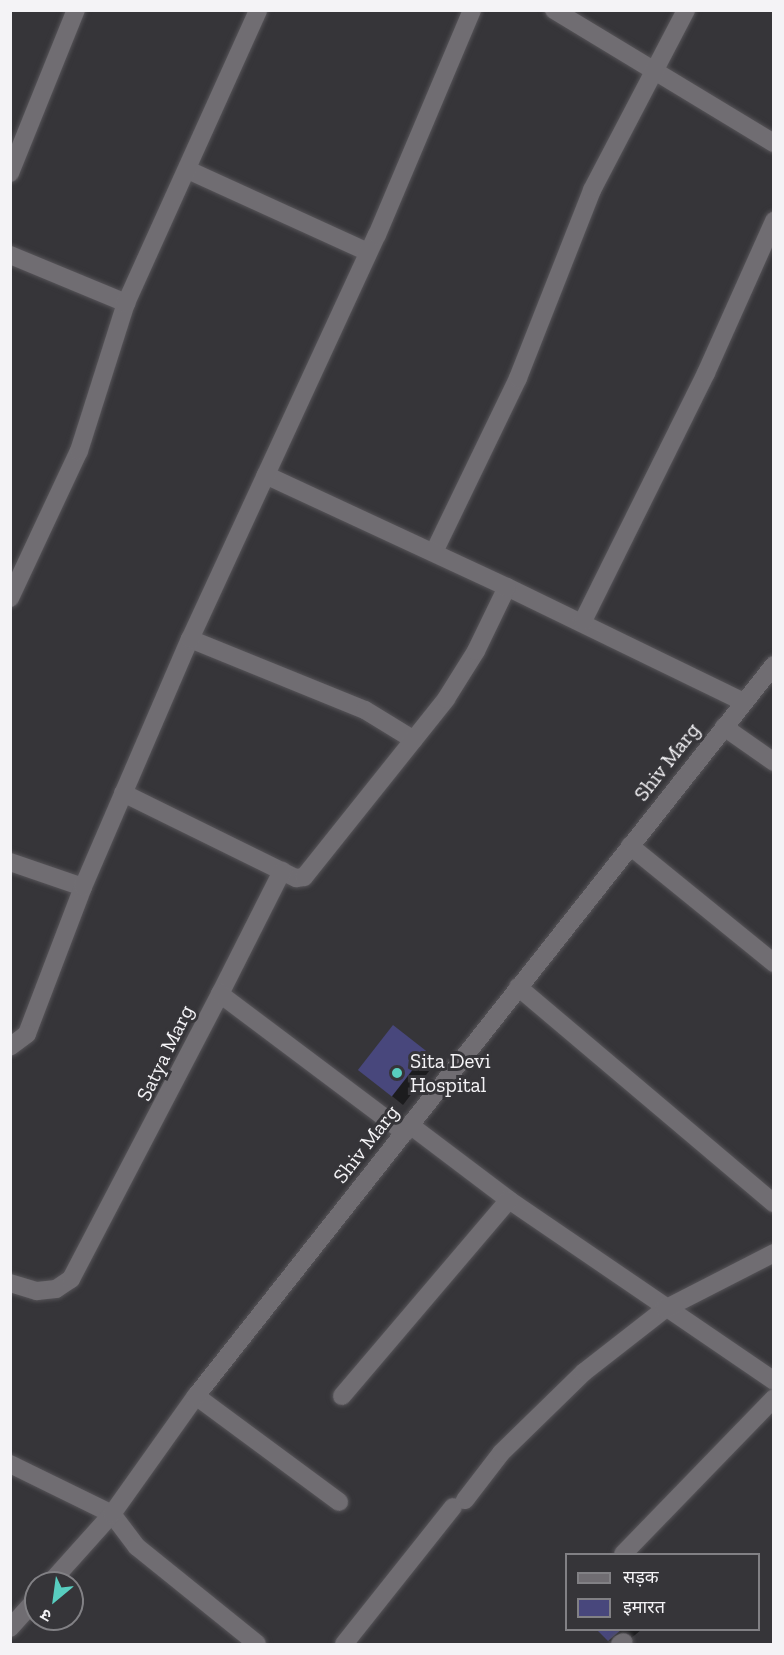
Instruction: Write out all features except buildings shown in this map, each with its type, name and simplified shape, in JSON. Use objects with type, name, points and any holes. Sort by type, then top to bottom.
[{"type":"street","points":[[10,173],[76,10]]},
{"type":"street","points":[[10,598],[79,451],[126,303],[188,170],[258,10]]},
{"type":"street","points":[[10,1047],[27,1034],[83,887],[190,639],[369,252],[472,10]]},
{"type":"street","points":[[554,10],[774,143]]},
{"type":"street","points":[[434,552],[518,378],[592,190],[652,70],[686,10]]},
{"type":"street","points":[[188,170],[369,252]]},
{"type":"street","points":[[583,621],[706,373],[774,221]]},
{"type":"street","points":[[10,255],[126,303]]},
{"type":"street","points":[[266,475],[583,621],[744,702]]},
{"type":"street","points":[[123,794],[296,878],[309,873],[414,740],[476,651],[507,587]]},
{"type":"street","points":[[190,639],[365,710],[414,740]]},
{"type":"street","name":"Shiv Marg","points":[[61,1571],[112,1514],[196,1396],[774,665]]},
{"type":"street","points":[[724,727],[774,762]]},
{"type":"street","points":[[630,846],[774,963]]},
{"type":"street","points":[[10,862],[83,887]]},
{"type":"street","points":[[220,994],[282,871]]},
{"type":"street","points":[[518,987],[774,1203]]},
{"type":"street","name":"Satya Marg","points":[[10,1283],[38,1291],[56,1289],[71,1279],[220,994],[407,1129],[628,1279],[665,1309],[774,1381]]},
{"type":"street","points":[[342,1396],[509,1200]]},
{"type":"street","points":[[344,1644],[501,1453],[584,1372],[665,1309],[774,1253]]},
{"type":"street","points":[[196,1396],[339,1502]]},
{"type":"street","points":[[624,1553],[774,1398]]},
{"type":"street","points":[[10,1464],[112,1514],[137,1547],[257,1644]]},
{"type":"street","points":[[10,1628],[24,1612]]},
{"type":"place","name":"Sita Devi Hospital","points":[[397,1073]]}]
